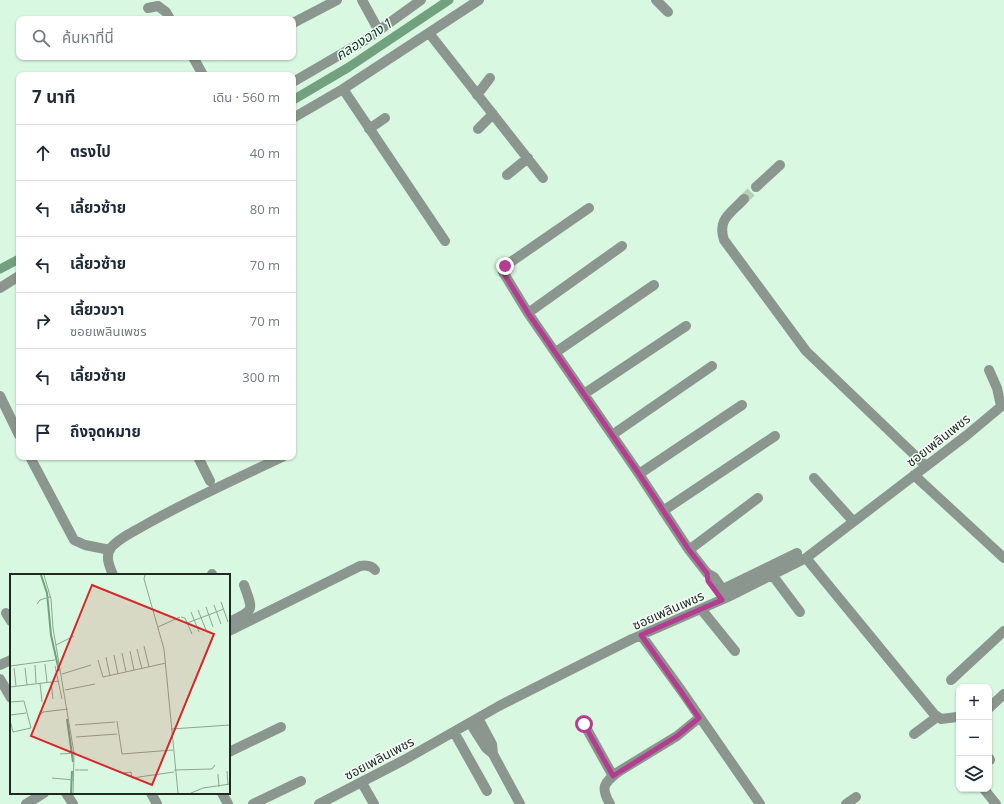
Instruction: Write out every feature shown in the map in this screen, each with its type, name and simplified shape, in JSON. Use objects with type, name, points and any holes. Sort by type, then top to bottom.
[{"type":"street","points":[[296,21],[337,0]]},
{"type":"street","points":[[362,0],[379,31]]},
{"type":"street","points":[[296,80],[379,31],[420,0]]},
{"type":"street","points":[[296,116],[343,89],[479,0]]},
{"type":"street","points":[[656,0],[668,12]]},
{"type":"street","points":[[148,8],[158,6],[166,12],[168,16]]},
{"type":"street","points":[[429,33],[543,178]]},
{"type":"street","points":[[195,60],[201,72]]},
{"type":"street","points":[[477,95],[490,78]]},
{"type":"street","points":[[343,89],[445,241]]},
{"type":"street","points":[[478,129],[493,114]]},
{"type":"street","points":[[369,129],[385,118]]},
{"type":"street","points":[[508,175],[528,158]]},
{"type":"street","points":[[756,187],[780,165]]},
{"type":"street","points":[[744,199],[725,219],[721,226],[721,232],[724,240],[806,351],[926,466]]},
{"type":"street","points":[[589,208],[548,235],[503,269],[503,272],[528,313],[639,474],[689,550],[707,573],[708,581],[724,596],[802,556],[937,717],[941,719],[956,717]]},
{"type":"street","points":[[528,313],[622,246]]},
{"type":"street","points":[[1,284],[16,277]]},
{"type":"street","points":[[556,352],[654,285]]},
{"type":"street","points":[[584,394],[686,326]]},
{"type":"street","points":[[612,435],[712,366]]},
{"type":"street","points":[[989,370],[997,388],[1002,405]]},
{"type":"street","points":[[0,396],[16,429]]},
{"type":"street","points":[[639,474],[742,405]]},
{"type":"street","name":"ซอยเพลินเพชร","points":[[319,804],[362,783],[499,706],[641,635],[701,609],[724,596],[773,576],[853,521],[967,435],[1002,405]]},
{"type":"street","points":[[663,511],[775,436]]},
{"type":"street","points":[[32,460],[74,540],[85,545],[110,550]]},
{"type":"street","points":[[200,460],[210,481]]},
{"type":"street","points":[[113,574],[108,558],[110,550],[128,534],[276,460]]},
{"type":"street","points":[[914,475],[1004,558]]},
{"type":"street","points":[[814,478],[853,521]]},
{"type":"street","points":[[689,550],[758,498]]},
{"type":"street","points":[[230,622],[360,566],[367,565],[373,567],[375,570]]},
{"type":"street","points":[[773,576],[800,612]]},
{"type":"street","points":[[230,622],[247,613],[251,609],[251,604],[244,585]]},
{"type":"street","points":[[701,609],[735,651]]},
{"type":"street","points":[[951,680],[1004,631]]},
{"type":"street","points":[[641,635],[760,804]]},
{"type":"street","points":[[0,665],[10,660]]},
{"type":"street","points":[[0,679],[10,696]]},
{"type":"street","points":[[992,705],[1004,694]]},
{"type":"street","points":[[914,734],[937,717]]},
{"type":"street","points":[[610,804],[605,795],[604,789],[605,784],[613,776],[677,736],[699,718]]},
{"type":"street","points":[[474,720],[492,744],[493,754],[520,804]]},
{"type":"street","points":[[584,724],[613,776]]},
{"type":"street","points":[[230,752],[281,727]]},
{"type":"street","points":[[454,732],[487,791]]},
{"type":"street","points":[[253,804],[301,781]]},
{"type":"street","points":[[362,783],[374,804]]},
{"type":"street","points":[[986,792],[996,804]]},
{"type":"street","points":[[26,804],[42,794]]},
{"type":"street","points":[[67,794],[73,804]]},
{"type":"street","points":[[152,794],[157,804]]},
{"type":"street","points":[[223,794],[228,804]]},
{"type":"street","points":[[846,804],[856,797]]},
{"type":"waterway","name":"คลองฉาง 1","points":[[296,98],[349,67],[449,0]]},
{"type":"waterway","name":"คลองฉาง 1","points":[[0,269],[16,261]]},
{"type":"tunnel","points":[[744,199],[756,187]]},
{"type":"route","points":[[505,266],[503,272],[528,313],[639,474],[689,550],[707,573],[708,581],[722,600],[641,635],[699,718],[664,745],[613,776],[584,724]]}]
